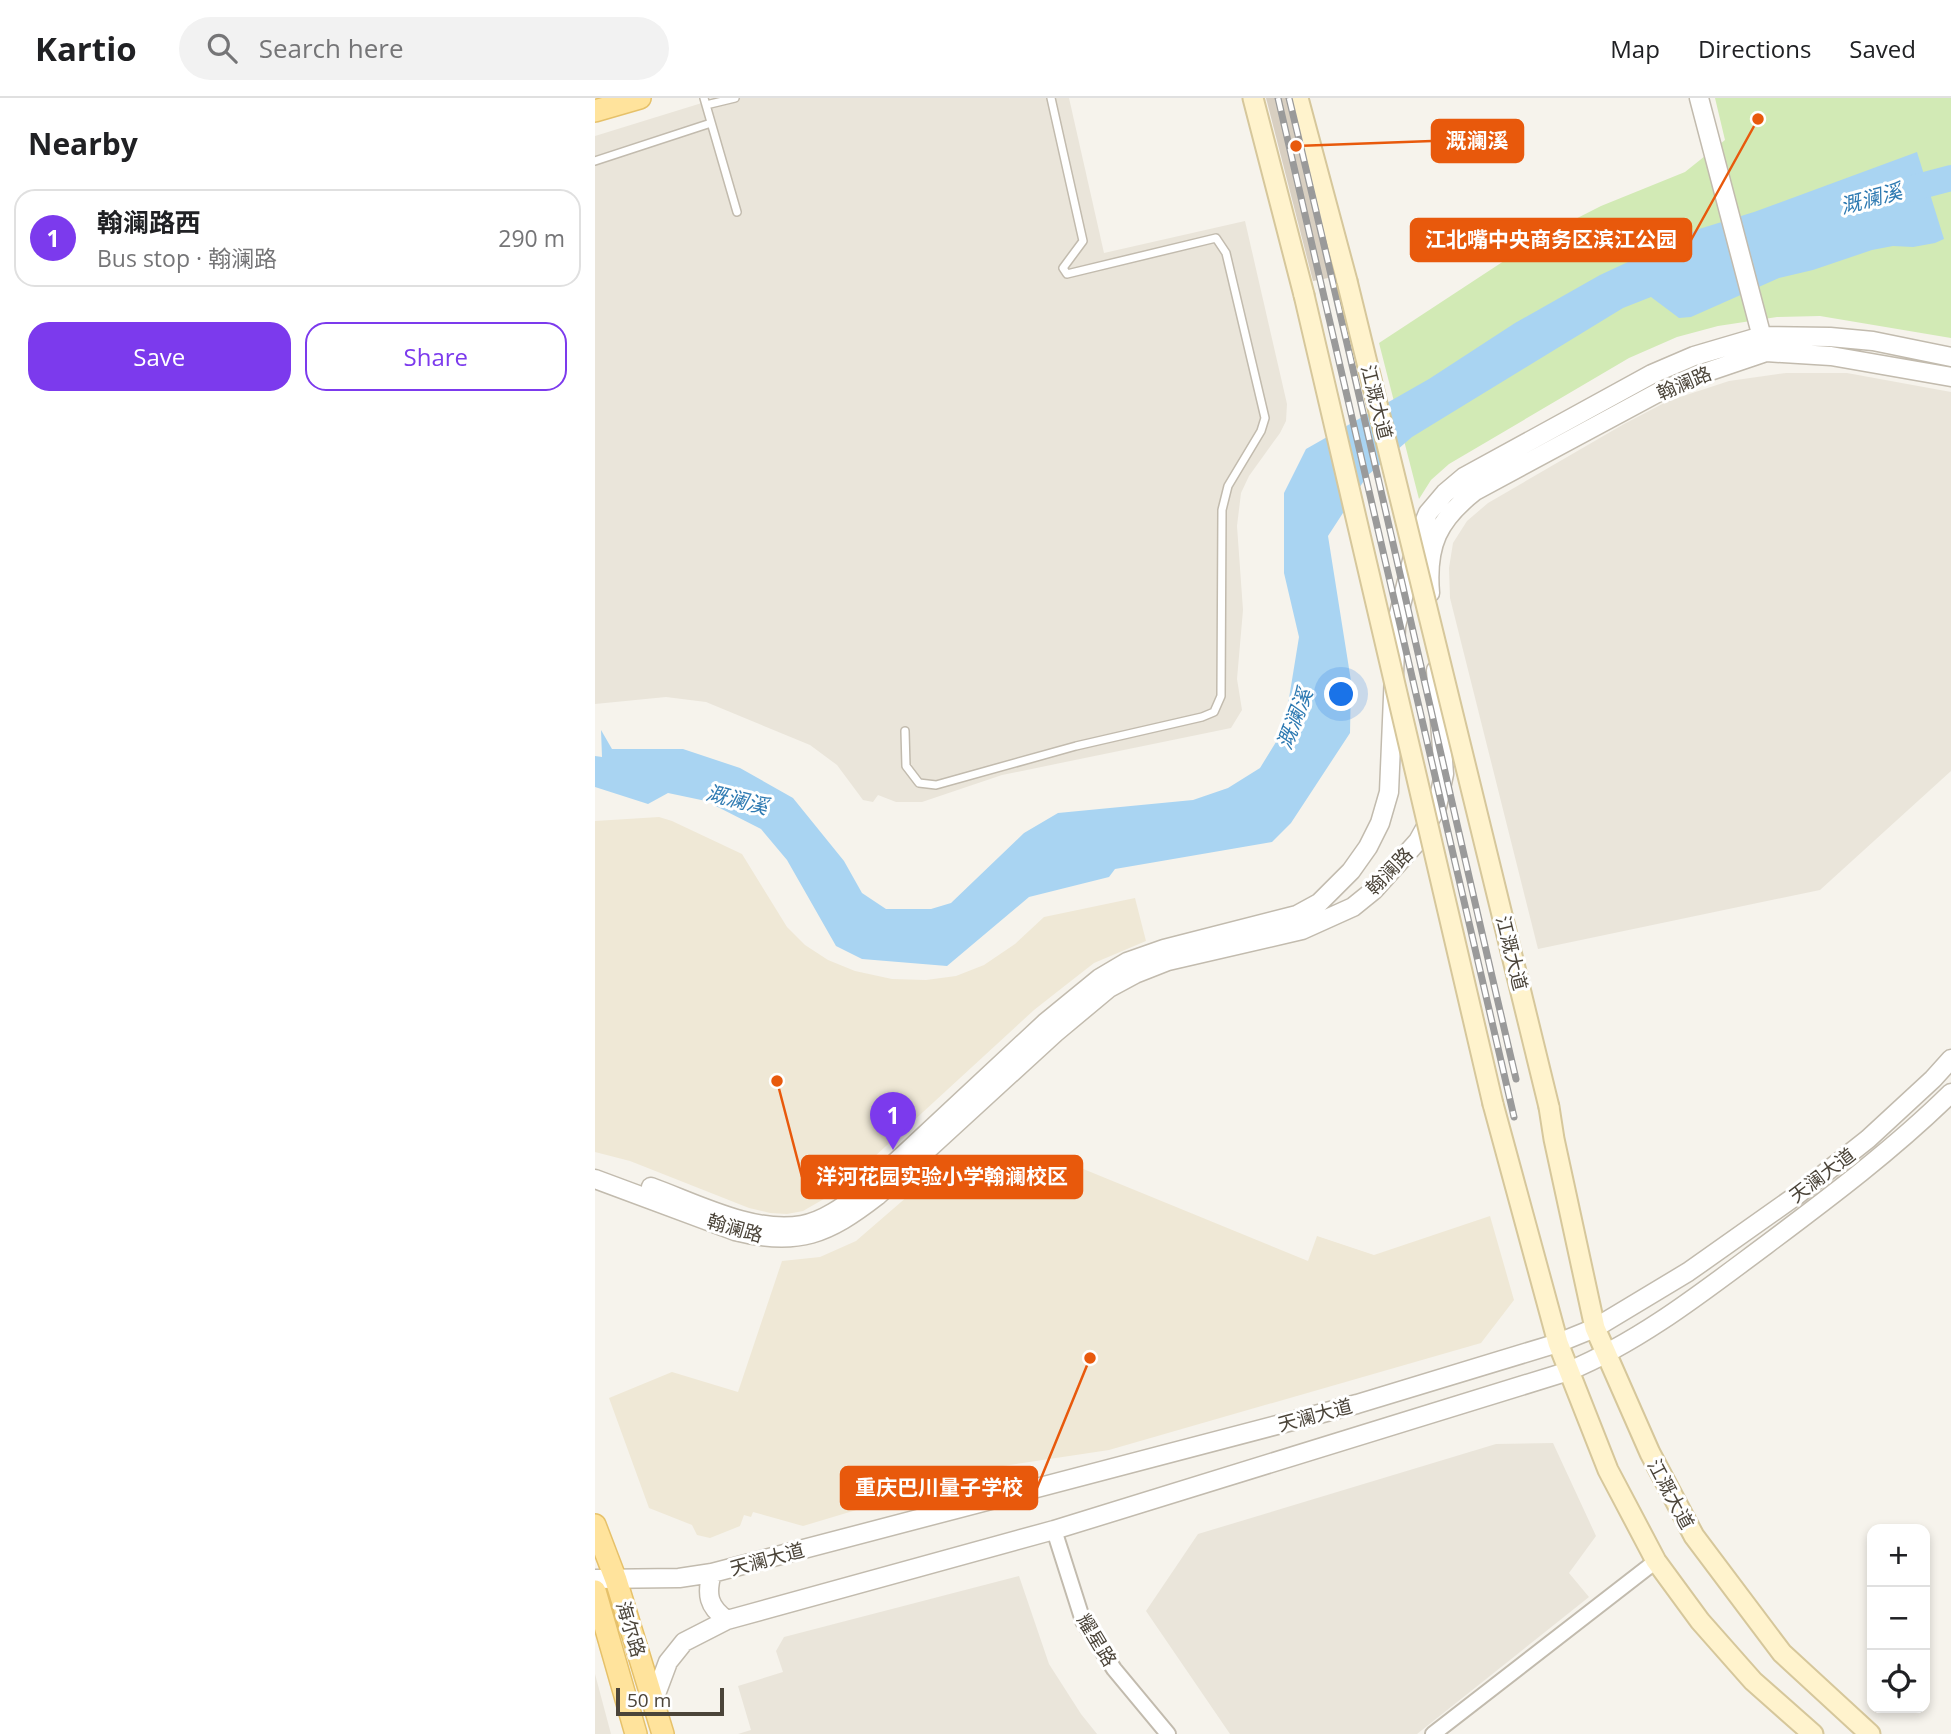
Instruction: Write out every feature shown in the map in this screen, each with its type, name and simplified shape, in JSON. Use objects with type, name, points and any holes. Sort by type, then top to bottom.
[{"type":"main road","points":[[595,111],[640,98]]},
{"type":"main road","points":[[1254,98],[1304,295],[1493,1104],[1558,1343],[1608,1470],[1656,1561],[1700,1621],[1753,1681],[1813,1734]]},
{"type":"main road","name":"江溉大道","points":[[1298,98],[1347,281],[1549,1107],[1595,1328],[1650,1453],[1694,1536],[1782,1653],[1870,1734]]},
{"type":"main road","name":"海尔路","points":[[595,1525],[605,1579],[663,1734]]},
{"type":"main road","name":"海尔路","points":[[595,1591],[636,1734]]},
{"type":"street","points":[[1699,98],[1764,344]]},
{"type":"street","name":"翰澜路","points":[[595,1170],[621,1176],[740,1220],[773,1226],[804,1225],[845,1205],[868,1188],[1045,1023],[1100,978],[1127,962],[1164,949],[1297,915],[1319,903],[1351,871],[1368,847],[1380,823],[1389,792],[1396,626],[1417,540],[1428,513],[1464,477],[1652,374],[1693,356],[1764,344],[1830,337],[1874,341],[1951,357]]},
{"type":"street","name":"翰澜路","points":[[595,1179],[736,1231],[781,1240],[806,1236],[852,1215],[877,1196],[1055,1033],[1109,988],[1168,961],[1302,930],[1353,907],[1374,890],[1419,841],[1437,807],[1444,774],[1428,571],[1432,546],[1443,521],[1475,491],[1647,399],[1764,344],[1951,377]]},
{"type":"street","name":"天澜大道","points":[[605,1579],[679,1578],[712,1573],[1357,1404],[1558,1343],[1595,1328],[1688,1272],[1797,1195],[1868,1139],[1951,1059]]},
{"type":"street","name":"天澜大道","points":[[653,1702],[667,1662],[684,1642],[727,1620],[1054,1530],[1569,1371],[1606,1355],[1698,1295],[1815,1208],[1885,1153],[1951,1093]]},
{"type":"street","name":"耀星路","points":[[1054,1530],[1083,1621],[1114,1669],[1168,1734]]},
{"type":"street","points":[[1433,1734],[1656,1561]]},
{"type":"street","points":[[712,1573],[708,1587],[709,1600],[717,1614],[727,1620]]},
{"type":"lane","points":[[735,98],[705,101],[737,212]]},
{"type":"lane","points":[[905,731],[906,766],[919,783],[936,785],[1076,746],[1202,717],[1214,712],[1221,696],[1222,510],[1228,486],[1261,431],[1265,418],[1226,253],[1216,238],[1067,274],[1063,268],[1083,241],[1051,98]]},
{"type":"lane","points":[[595,161],[711,123]]},
{"type":"shaded area","points":[[718,98],[1069,98],[1104,253],[1245,221],[1287,404],[1286,421],[1280,433],[1249,476],[1241,493],[1237,526],[1243,610],[1237,679],[1242,710],[1231,728],[1002,775],[922,802],[896,802],[878,795],[873,802],[863,800],[837,765],[810,745],[706,702],[666,697],[595,704],[595,136]]},
{"type":"shaded area","points":[[1786,373],[1847,373],[1951,392],[1951,771],[1820,890],[1538,949],[1450,598],[1449,568],[1453,543],[1467,521],[1488,503],[1668,401],[1729,381]]},
{"type":"shaded area","points":[[659,817],[742,854],[787,927],[805,945],[828,960],[855,971],[892,979],[926,980],[956,976],[984,965],[1015,944],[1044,917],[1135,898],[1146,941],[1094,963],[1034,1010],[836,1192],[803,1211],[787,1214],[749,1208],[630,1161],[595,1152],[595,821]]},
{"type":"shaded area","points":[[1054,1157],[1308,1261],[1317,1236],[1374,1255],[1490,1216],[1514,1300],[1481,1343],[1109,1450],[1003,1466],[803,1526],[753,1512],[751,1517],[744,1515],[740,1526],[710,1538],[697,1535],[692,1525],[649,1508],[609,1398],[672,1372],[738,1392],[782,1261],[820,1257],[856,1241],[938,1170]]},
{"type":"shaded area","points":[[1553,1443],[1596,1536],[1569,1573],[1589,1597],[1417,1734],[1230,1734],[1146,1611],[1198,1534],[1496,1444]]},
{"type":"shaded area","points":[[1019,1576],[1049,1664],[1097,1734],[738,1734],[751,1730],[738,1686],[783,1672],[776,1651],[784,1637]]},
{"type":"shaded area","points":[[595,1674],[611,1734],[595,1734]]},
{"type":"green space","points":[[1715,98],[1951,98],[1951,338],[1820,316],[1777,317],[1718,326],[1677,337],[1629,358],[1449,464],[1431,480],[1419,499],[1379,343],[1542,236],[1601,206],[1685,172],[1725,140]]},
{"type":"water","points":[[1917,152],[1944,239],[1913,247],[1893,246],[1872,250],[1813,270],[1779,278],[1691,317],[1679,318],[1651,297],[1623,308],[1412,437],[1367,476],[1328,536],[1351,681],[1350,733],[1291,823],[1272,842],[1115,869],[1109,877],[1029,897],[947,966],[862,959],[836,946],[787,860],[761,829],[706,801],[668,793],[648,804],[595,787],[595,756],[602,757],[601,730],[612,749],[683,749],[740,768],[793,798],[844,861],[862,893],[886,909],[931,909],[951,903],[1024,833],[1058,813],[1193,800],[1228,788],[1260,768],[1284,729],[1299,637],[1284,573],[1284,493],[1306,449],[1429,379],[1515,323],[1600,275],[1699,229],[1754,212]]},
{"type":"building","points":[[1266,98],[1286,98],[1333,277],[1313,281]]},
{"type":"waterway","name":"溉澜溪","points":[[1894,193],[1951,178]]},
{"type":"railway","points":[[1278,98],[1514,1117]]},
{"type":"railway","points":[[1289,98],[1516,1079]]},
{"type":"place","name":"江北嘴中央商务区滨江公园","points":[[1758,119]]},
{"type":"place","name":"溉澜溪","points":[[1296,146]]},
{"type":"place","name":"洋河花园实验小学翰澜校区","points":[[777,1081]]},
{"type":"place","name":"翰澜路西","points":[[893,1150]]},
{"type":"place","name":"重庆巴川量子学校","points":[[1090,1358]]}]
